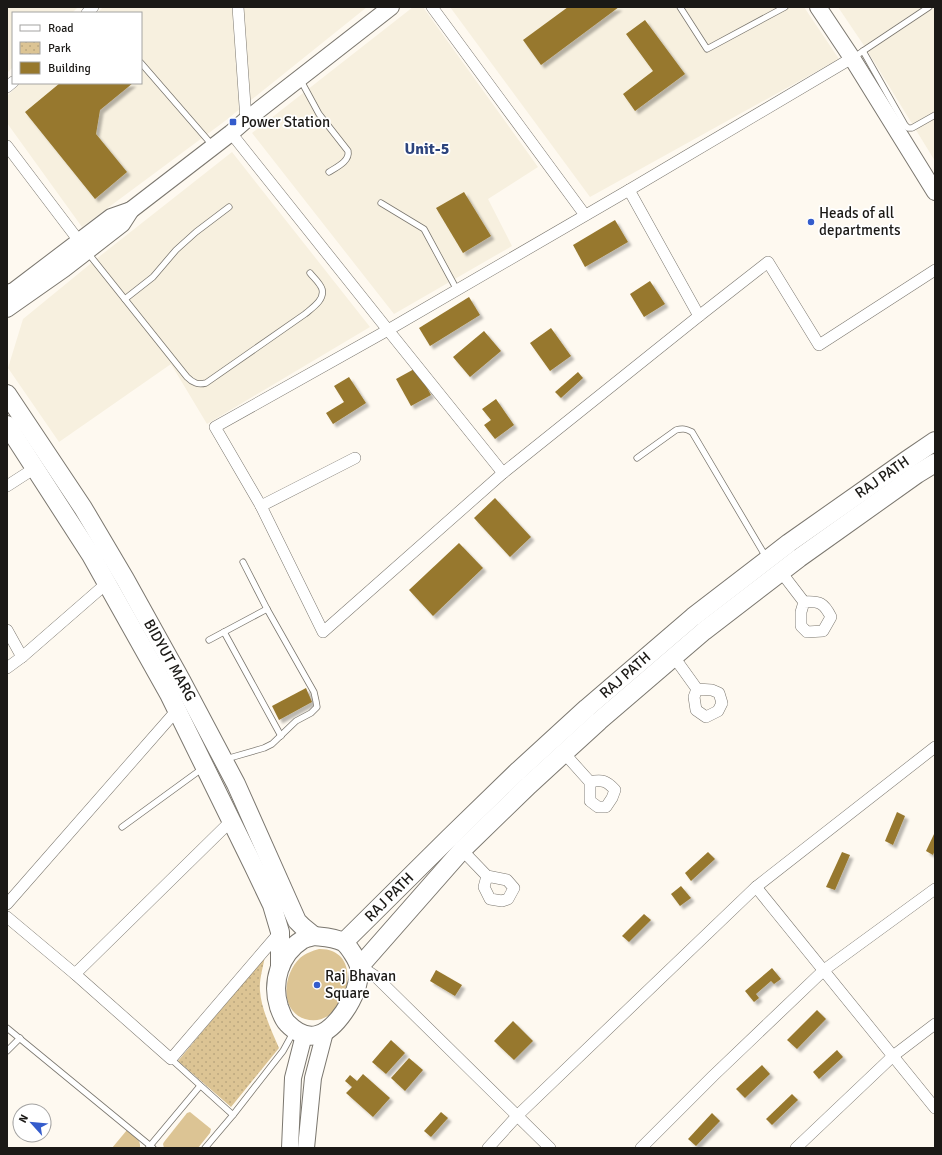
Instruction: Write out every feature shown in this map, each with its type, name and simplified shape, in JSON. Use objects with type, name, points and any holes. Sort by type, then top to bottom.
[{"type":"main road","name":"BIDYUT MARG","points":[[7,394],[83,508],[126,579],[224,760],[297,921],[314,936]]},
{"type":"main road","name":"BIDYUT MARG","points":[[7,425],[91,555],[169,694],[232,820],[272,905],[280,932],[280,967]]},
{"type":"main road","name":"RAJ PATH","points":[[344,942],[448,838],[517,772],[587,708],[693,617],[789,543],[935,441]]},
{"type":"main road","name":"RAJ PATH","points":[[360,966],[462,850],[599,721],[704,631],[781,572],[917,474],[935,463]]},
{"type":"main road","points":[[314,936],[330,937],[344,942],[360,966],[357,988],[350,1002],[336,1024],[318,1035],[299,1033],[285,1021],[276,995],[276,984],[280,967],[288,952],[303,940],[314,936]]},
{"type":"street","points":[[238,7],[246,120]]},
{"type":"street","points":[[8,298],[83,246],[111,217],[131,210],[391,7]]},
{"type":"street","points":[[432,7],[585,215]]},
{"type":"street","points":[[818,7],[858,55],[935,192]]},
{"type":"street","points":[[858,55],[388,330],[216,427],[261,506],[324,632],[503,473],[768,262],[819,345],[935,270]]},
{"type":"street","points":[[231,133],[503,473]]},
{"type":"street","points":[[7,146],[83,246]]},
{"type":"street","points":[[629,190],[700,316]]},
{"type":"street","points":[[261,506],[355,458]]},
{"type":"street","points":[[7,486],[35,468]]},
{"type":"street","points":[[781,572],[804,602]]},
{"type":"street","points":[[7,668],[22,657],[107,583]]},
{"type":"street","points":[[7,630],[22,657]]},
{"type":"street","points":[[674,657],[697,689]]},
{"type":"street","points":[[7,904],[177,710]]},
{"type":"street","points":[[488,1148],[517,1116],[756,887],[935,747]]},
{"type":"street","points":[[564,753],[590,782]]},
{"type":"street","points":[[76,974],[232,820]]},
{"type":"street","points":[[462,850],[487,876]]},
{"type":"street","points":[[756,887],[935,1108]]},
{"type":"street","points":[[641,1148],[713,1076],[824,970],[935,889]]},
{"type":"street","points":[[7,917],[76,974],[171,1060],[280,932]]},
{"type":"street","points":[[360,966],[375,976],[550,1148]]},
{"type":"street","points":[[357,988],[375,976]]},
{"type":"street","points":[[796,1148],[892,1056],[935,1024]]},
{"type":"street","points":[[306,1148],[312,1078],[325,1032]]},
{"type":"street","points":[[290,1148],[293,1078],[299,1033]]},
{"type":"lane","points":[[680,7],[707,49],[785,7]]},
{"type":"lane","points":[[929,7],[858,55],[908,128],[912,128],[935,115]]},
{"type":"lane","points":[[142,64],[213,146]]},
{"type":"lane","points":[[300,78],[319,114],[348,151],[349,155],[347,159],[329,172]]},
{"type":"lane","points":[[381,203],[424,229],[457,290]]},
{"type":"lane","points":[[125,299],[153,276],[176,250],[196,232],[229,207]]},
{"type":"lane","points":[[83,246],[187,377],[191,381],[200,384],[206,383],[317,304],[322,297],[322,288],[310,273]]},
{"type":"lane","points":[[637,458],[676,430],[681,428],[692,432],[767,560]]},
{"type":"lane","points":[[224,760],[264,748],[272,744],[296,721],[311,713],[316,707],[314,692],[267,609],[243,562]]},
{"type":"lane","points":[[210,640],[267,609]]},
{"type":"lane","points":[[224,632],[281,736]]},
{"type":"lane","points":[[122,826],[205,767]]},
{"type":"lane","points":[[7,1028],[151,1147],[200,1086]]},
{"type":"lane","points":[[205,1148],[299,1033]]},
{"type":"lane","points":[[7,1051],[20,1038]]},
{"type":"lane","points":[[171,1060],[232,1115]]},
{"type":"shaded area","points":[[7,7],[78,7],[73,12],[12,12],[12,68],[7,73]]},
{"type":"shaded area","points":[[103,7],[367,7],[225,121],[82,227],[7,123],[7,96],[20,84],[142,84],[142,12],[98,12]]},
{"type":"shaded area","points":[[413,7],[423,7],[538,167],[488,199],[512,246],[394,314],[252,133]]},
{"type":"shaded area","points":[[450,7],[804,7],[839,59],[590,197]]},
{"type":"shaded area","points":[[838,7],[935,7],[935,161],[865,47]]},
{"type":"shaded area","points":[[232,152],[370,327],[207,424],[171,364],[59,442],[8,368],[23,319]]},
{"type":"green space","name":"Raj Bhavan Square","points":[[319,949],[335,952],[344,961],[348,974],[346,988],[340,1002],[331,1013],[319,1020],[305,1019],[297,1015],[291,1008],[286,992],[287,982],[294,965],[300,958],[309,952]]},
{"type":"green space","points":[[265,956],[260,982],[262,1005],[279,1048],[231,1107],[178,1061]]},
{"type":"green space","points":[[190,1112],[211,1129],[210,1133],[198,1148],[164,1148],[164,1142],[187,1113]]},
{"type":"green space","points":[[127,1130],[138,1140],[140,1148],[112,1148]]},
{"type":"building","points":[[568,7],[619,7],[541,65],[523,40]]},
{"type":"building","points":[[645,20],[685,74],[635,111],[623,94],[653,71],[626,34]]},
{"type":"building","points":[[59,84],[132,84],[100,110],[96,134],[127,172],[95,199],[25,112]]},
{"type":"building","points":[[464,192],[491,236],[463,253],[436,208]]},
{"type":"building","points":[[615,220],[628,242],[585,267],[573,245]]},
{"type":"building","points":[[650,281],[665,304],[644,317],[630,294]]},
{"type":"building","points":[[469,297],[480,315],[430,346],[419,328]]},
{"type":"building","points":[[551,328],[571,356],[550,371],[530,343]]},
{"type":"building","points":[[484,331],[501,351],[470,377],[453,357]]},
{"type":"building","points":[[416,368],[431,395],[411,406],[396,379]]},
{"type":"building","points":[[578,372],[583,378],[561,398],[555,392]]},
{"type":"building","points":[[349,377],[366,403],[333,424],[326,413],[344,402],[334,386]]},
{"type":"building","points":[[496,399],[514,425],[495,439],[484,425],[491,420],[482,409]]},
{"type":"building","points":[[495,498],[531,537],[510,557],[474,518]]},
{"type":"building","points":[[459,543],[483,568],[433,616],[409,590]]},
{"type":"building","points":[[306,688],[312,702],[279,720],[272,706]]},
{"type":"building","points":[[897,812],[905,816],[893,845],[885,841]]},
{"type":"building","points":[[935,832],[935,850],[933,855],[926,851]]},
{"type":"building","points":[[708,852],[715,859],[691,881],[685,873]]},
{"type":"building","points":[[842,852],[850,855],[835,890],[826,887]]},
{"type":"building","points":[[681,886],[691,898],[680,906],[671,894]]},
{"type":"building","points":[[644,914],[651,920],[629,942],[622,936]]},
{"type":"building","points":[[772,968],[781,979],[774,984],[771,981],[756,994],[759,998],[754,1002],[745,991]]},
{"type":"building","points":[[436,970],[462,985],[455,996],[430,981]]},
{"type":"building","points":[[817,1010],[826,1019],[797,1049],[787,1040]]},
{"type":"building","points":[[513,1021],[533,1041],[514,1060],[494,1041]]},
{"type":"building","points":[[391,1040],[405,1053],[386,1074],[372,1062]]},
{"type":"building","points":[[837,1050],[843,1057],[819,1079],[813,1072]]},
{"type":"building","points":[[409,1058],[423,1070],[405,1091],[391,1078]]},
{"type":"building","points":[[762,1065],[770,1074],[745,1098],[736,1089]]},
{"type":"building","points":[[363,1074],[390,1098],[373,1117],[346,1093],[352,1087],[345,1081],[350,1075],[357,1081]]},
{"type":"building","points":[[792,1094],[798,1100],[772,1125],[766,1119]]},
{"type":"building","points":[[441,1112],[448,1118],[431,1137],[424,1131]]},
{"type":"building","points":[[712,1113],[720,1121],[696,1146],[688,1139]]},
{"type":"place","name":"Power Station","points":[[233,122]]},
{"type":"place","name":"Heads of all departments","points":[[811,222]]},
{"type":"place","name":"Raj Bhavan Square","points":[[317,985]]},
{"type":"district","name":"Unit-5","points":[[427,148]]}]
